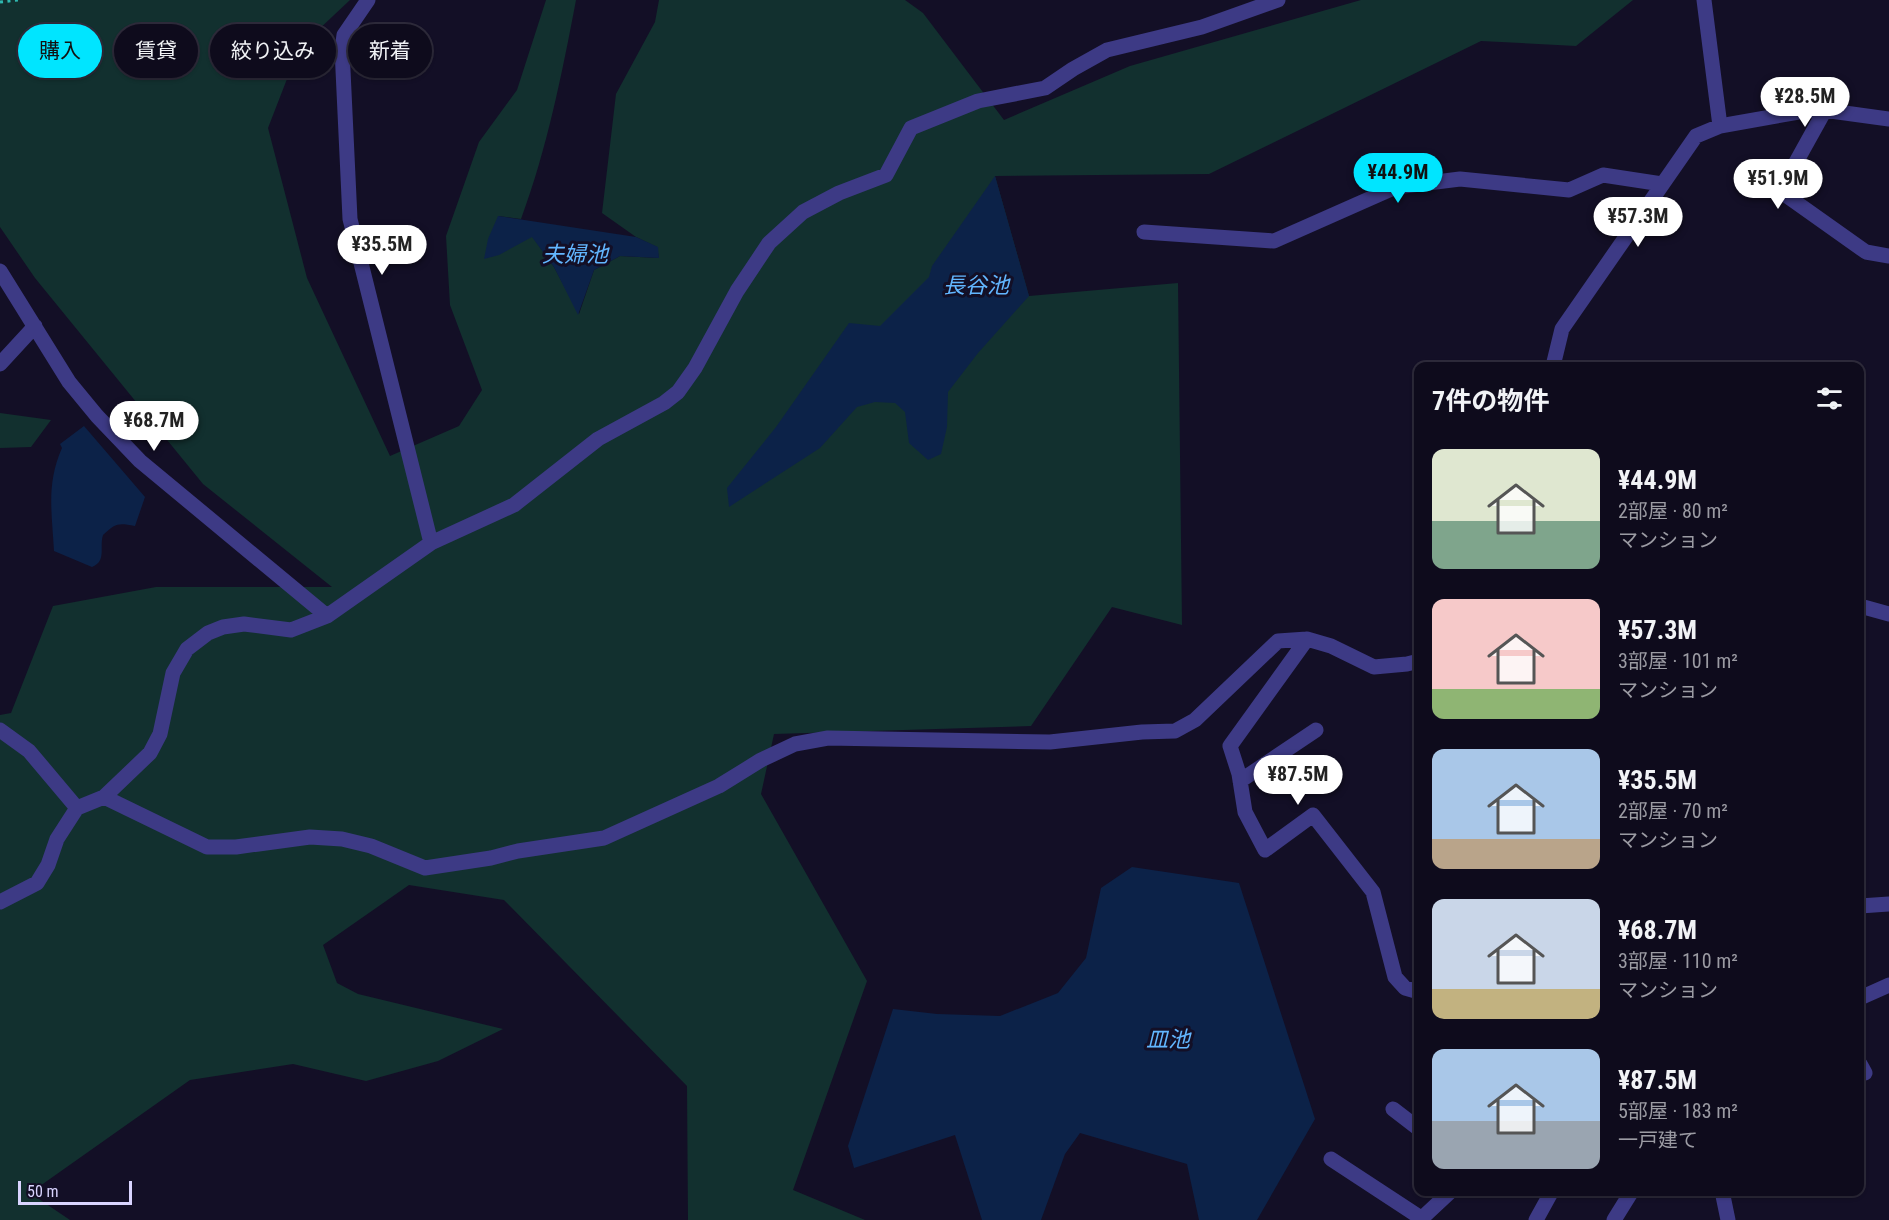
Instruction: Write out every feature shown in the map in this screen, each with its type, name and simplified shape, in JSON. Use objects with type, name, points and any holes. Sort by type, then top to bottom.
[{"type":"street","points":[[368,0],[344,35],[342,49],[350,219],[432,543]]},
{"type":"street","points":[[0,902],[37,883],[48,865],[57,839],[77,808],[104,797],[150,753],[160,734],[173,673],[187,650],[208,633],[223,627],[244,624],[291,630],[327,616],[432,543],[514,505],[598,439],[664,403],[678,392],[695,368],[737,291],[769,243],[803,212],[886,175],[912,128],[978,101],[1045,88],[1107,50],[1202,27],[1278,0]]},
{"type":"street","points":[[1704,0],[1720,126]]},
{"type":"street","points":[[1554,362],[1562,329],[1696,136],[1720,126],[1816,109],[1889,119]]},
{"type":"street","points":[[1825,110],[1780,191],[1866,252],[1889,256]]},
{"type":"street","points":[[1144,232],[1274,241],[1396,187],[1460,179],[1569,190],[1603,175],[1662,184]]},
{"type":"street","points":[[0,271],[69,382],[97,416],[140,461],[327,616]]},
{"type":"street","points":[[0,364],[35,326]]},
{"type":"street","points":[[1864,607],[1889,614]]},
{"type":"street","points":[[104,797],[207,847],[236,847],[310,837],[342,839],[371,846],[425,868],[491,858],[518,850],[604,838],[719,786],[769,756],[795,744],[828,738],[1050,742],[1142,732],[1175,731],[1196,720],[1278,641],[1307,639],[1331,646],[1374,667],[1414,662]]},
{"type":"street","points":[[1307,639],[1230,746],[1240,781],[1245,812],[1265,850],[1313,815],[1373,892],[1395,977],[1405,988],[1414,991]]},
{"type":"street","points":[[0,730],[30,751],[77,808]]},
{"type":"street","points":[[1240,781],[1316,730]]},
{"type":"street","points":[[1864,906],[1889,904]]},
{"type":"street","points":[[1864,996],[1889,985]]},
{"type":"street","points":[[1393,1109],[1414,1125]]},
{"type":"street","points":[[1331,1159],[1420,1219],[1446,1196]]},
{"type":"street","points":[[1536,1220],[1549,1196]]},
{"type":"street","points":[[1614,1220],[1629,1196]]},
{"type":"street","points":[[1723,1196],[1728,1220]]},
{"type":"path","points":[[0,2],[18,0]]},
{"type":"green space","points":[[0,0],[350,0],[324,24],[210,24],[210,78],[287,78],[268,128],[307,278],[390,456],[459,426],[482,390],[450,305],[446,236],[479,142],[517,90],[546,0],[576,0],[559,83],[539,166],[521,219],[498,216],[516,244],[532,236],[554,267],[579,314],[594,270],[620,256],[659,258],[657,247],[636,237],[602,213],[616,94],[655,22],[659,0],[905,0],[923,13],[1004,120],[1130,66],[1361,0],[1633,0],[1576,46],[1481,41],[1209,174],[995,176],[1029,296],[1178,283],[1182,625],[1112,607],[1031,726],[774,734],[761,794],[867,981],[793,1190],[865,1220],[688,1220],[687,1086],[504,900],[409,885],[323,945],[337,983],[358,994],[503,1029],[438,1061],[366,1081],[293,1064],[190,1080],[30,1193],[70,1220],[0,1220],[0,715],[11,713],[53,606],[156,587],[332,587],[203,484],[35,278],[0,227]]},
{"type":"green space","points":[[0,413],[51,420],[31,447],[0,448]]},
{"type":"water","name":"長谷池","points":[[995,176],[1029,296],[978,353],[948,392],[947,427],[941,454],[928,460],[909,443],[905,412],[895,403],[875,402],[857,407],[820,448],[729,507],[727,488],[776,427],[849,323],[880,326],[929,277],[932,266]]},
{"type":"water","name":"夫婦池","points":[[498,216],[636,237],[658,247],[659,258],[620,256],[594,270],[578,315],[554,267],[532,237],[499,255],[484,259],[488,239]]},
{"type":"water","points":[[84,426],[145,497],[135,526],[118,525],[103,535],[101,557],[92,567],[54,551],[51,511],[54,474],[62,448],[60,444]]},
{"type":"water","name":"皿池","points":[[1132,867],[1239,883],[1315,1119],[1257,1220],[1199,1220],[1187,1164],[1080,1133],[1065,1154],[1041,1220],[982,1220],[955,1135],[854,1168],[848,1146],[893,1009],[937,1014],[1000,1016],[1058,993],[1086,958],[1101,888]]}]
